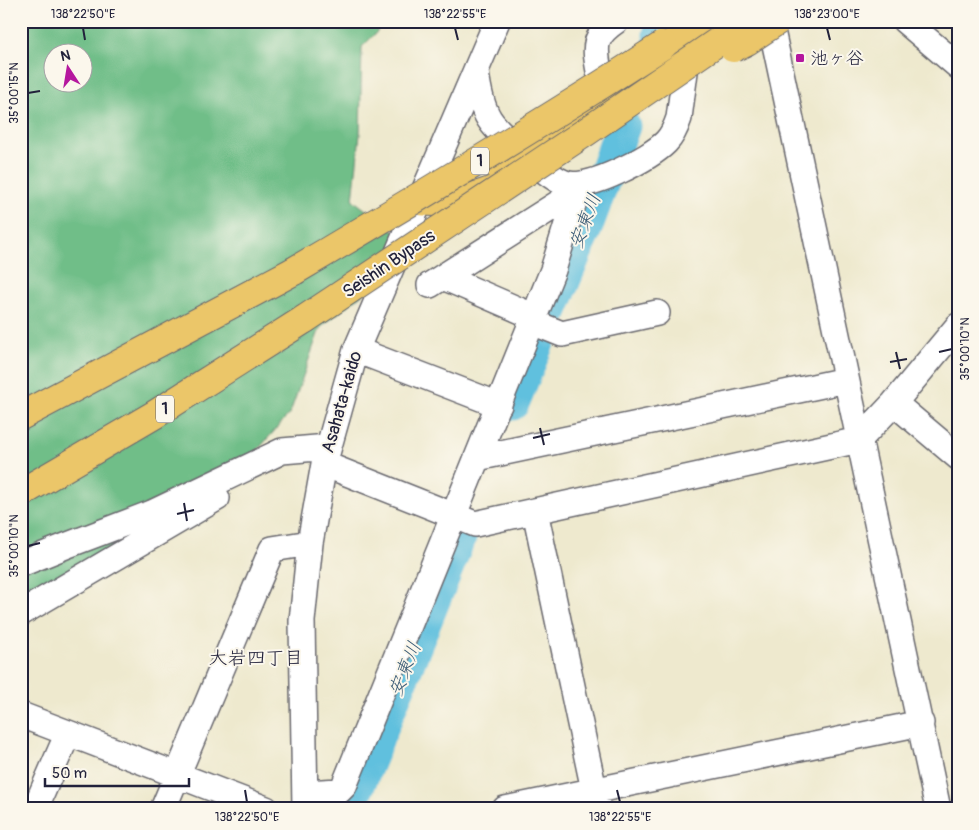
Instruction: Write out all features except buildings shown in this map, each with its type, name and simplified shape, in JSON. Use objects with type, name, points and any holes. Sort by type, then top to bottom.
[{"type":"highway","name":"Seishin Bypass","points":[[21,493],[154,415],[305,319],[748,21]]},
{"type":"highway","name":"1","points":[[423,194],[464,189],[482,184],[507,170],[534,161],[686,67],[754,21]]},
{"type":"highway","name":"1","points":[[649,89],[747,41],[777,21]]},
{"type":"highway","name":"1","points":[[534,161],[694,23]]},
{"type":"highway","name":"1","points":[[21,416],[294,271],[512,142],[694,23]]},
{"type":"street","name":"Asahata-kaido","points":[[305,801],[302,621],[310,543],[326,455],[356,350],[497,21]]},
{"type":"street","points":[[599,71],[596,46],[599,36],[616,21]]},
{"type":"street","points":[[770,21],[938,809]]},
{"type":"street","points":[[905,21],[958,66]]},
{"type":"street","points":[[657,313],[562,334],[533,319],[437,281],[579,187],[622,170],[647,156],[666,142],[676,129],[694,23]]},
{"type":"street","points":[[476,72],[480,98],[487,117],[505,138],[556,179],[579,187]]},
{"type":"street","points":[[305,801],[339,791],[344,786],[553,270],[579,187]]},
{"type":"street","points":[[21,564],[68,544],[152,513],[282,451],[326,455],[454,516],[475,524],[859,440],[894,403],[958,326]]},
{"type":"street","points":[[356,350],[499,405]]},
{"type":"street","points":[[477,458],[846,380]]},
{"type":"street","points":[[894,403],[958,457]]},
{"type":"street","points":[[21,613],[231,490],[254,464]]},
{"type":"street","points":[[535,511],[596,799]]},
{"type":"street","points":[[163,809],[272,549],[310,543]]},
{"type":"street","points":[[21,715],[266,809]]},
{"type":"street","points":[[505,809],[596,799],[920,723]]},
{"type":"street","points":[[35,809],[68,733]]},
{"type":"green space","points":[[21,21],[371,21],[378,31],[362,47],[360,134],[353,200],[418,250],[320,328],[290,413],[227,485],[21,596]]},
{"type":"waterway","name":"安東川","points":[[660,35],[665,21]]},
{"type":"waterway","name":"安東川","points":[[548,317],[585,228],[623,126]]},
{"type":"waterway","name":"安東川","points":[[512,403],[540,335]]},
{"type":"waterway","name":"安東川","points":[[348,809],[462,529]]},
{"type":"place","name":"池ヶ谷","points":[[800,58]]},
{"type":"district","name":"大岩四丁目","points":[[256,658]]}]
